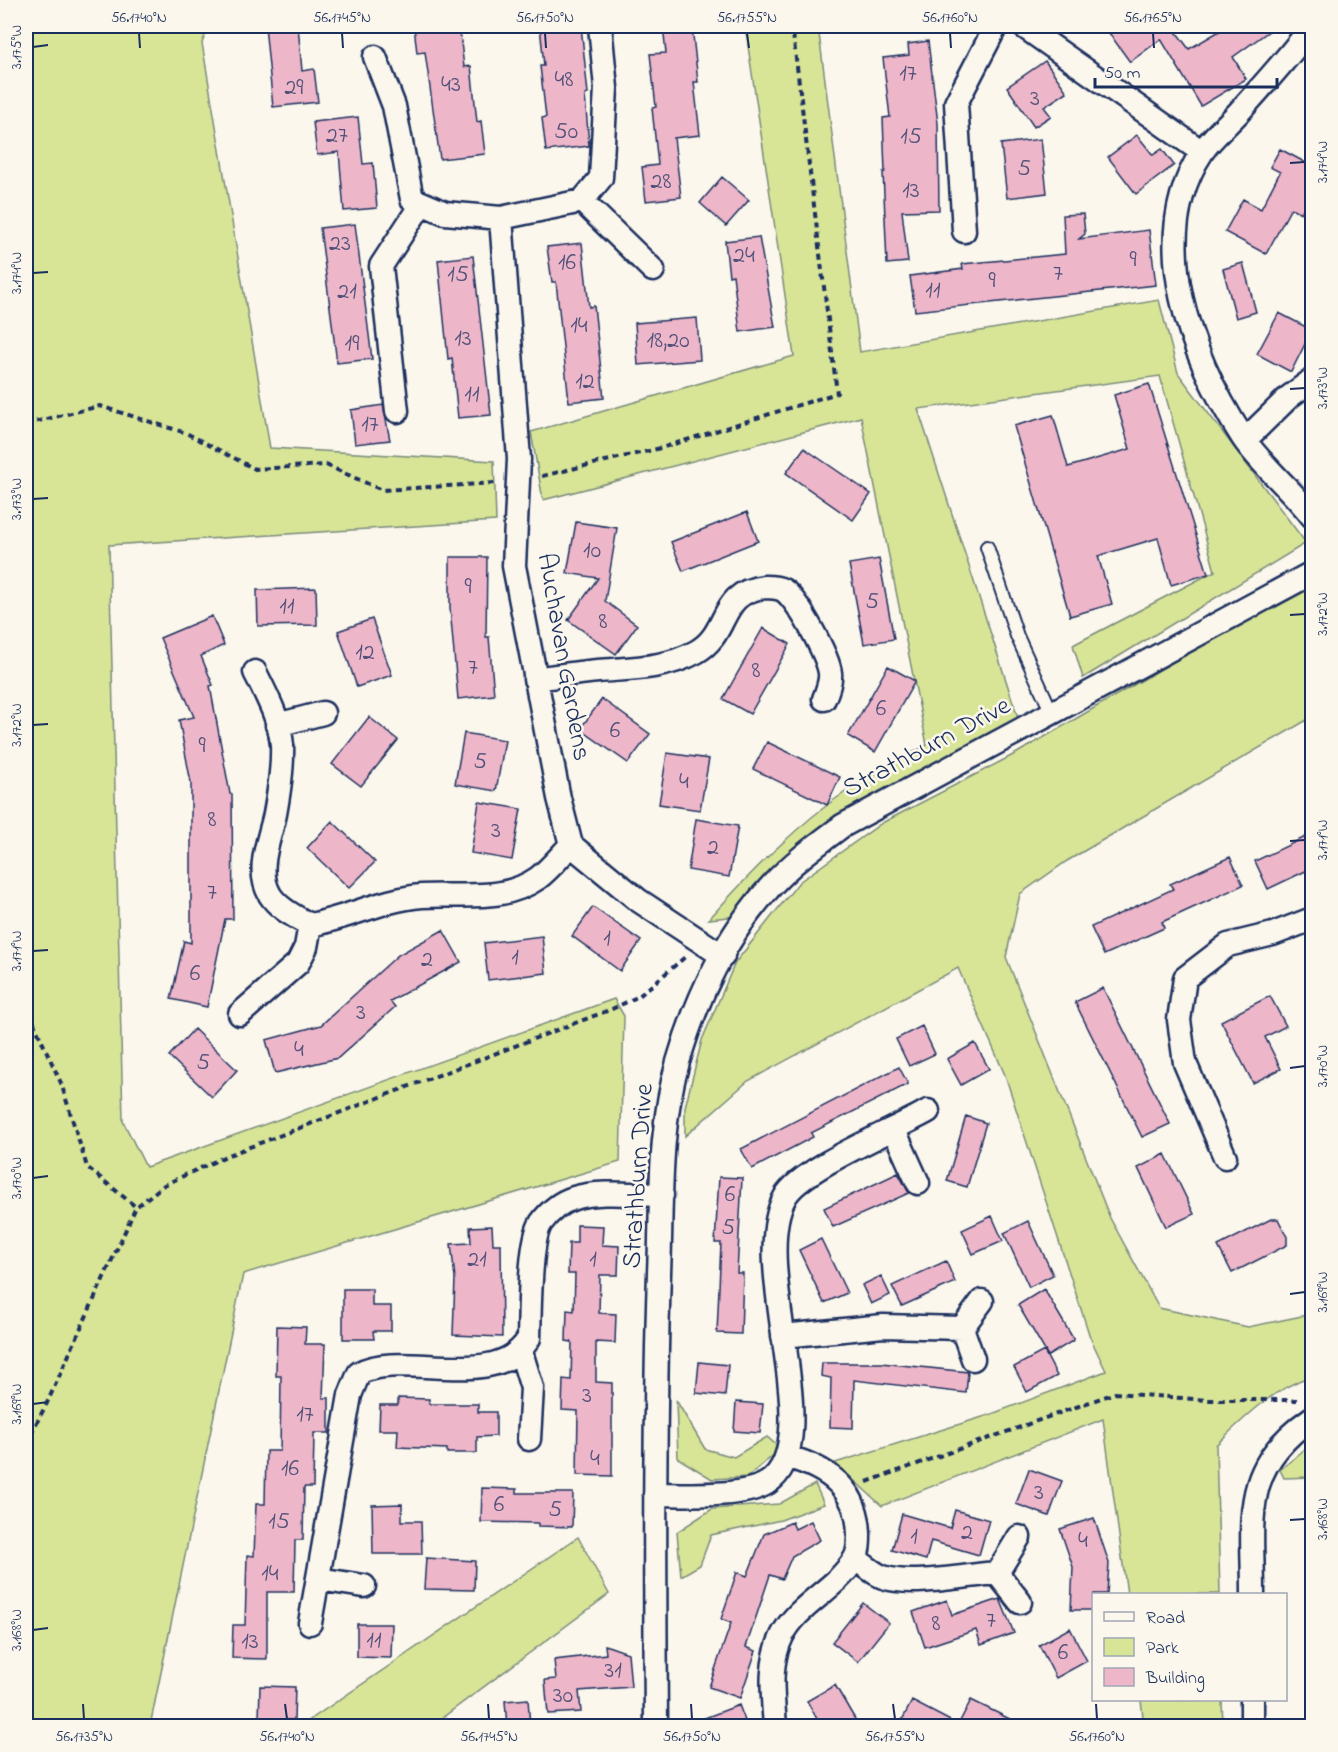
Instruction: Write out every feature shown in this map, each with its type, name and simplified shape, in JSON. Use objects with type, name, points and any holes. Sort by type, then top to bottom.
[{"type":"street","points":[[375,57],[394,106],[412,199],[445,213],[501,218],[582,201],[601,178],[606,88],[600,26]]},
{"type":"street","points":[[964,231],[956,103],[996,26]]},
{"type":"street","points":[[1023,26],[1202,152]]},
{"type":"street","points":[[1312,26],[1202,152],[1185,187],[1174,227],[1174,260],[1181,294],[1207,375],[1245,440],[1312,516]]},
{"type":"street","points":[[582,201],[653,270]]},
{"type":"street","points":[[397,411],[381,266],[422,203]]},
{"type":"street","name":"Auchavan Gardens","points":[[501,218],[519,459],[514,566],[535,679],[571,845]]},
{"type":"street","points":[[1245,440],[1289,397],[1312,380]]},
{"type":"street","name":"Strathburn Drive","points":[[656,1726],[654,1427],[662,1195],[668,1116],[677,1063],[705,989],[723,956],[748,915],[772,885],[807,852],[833,833],[1312,573]]},
{"type":"street","points":[[535,679],[638,669],[675,662],[698,651],[715,635],[733,599],[749,590],[768,586],[784,591],[802,614],[826,659],[830,673],[824,699]]},
{"type":"street","points":[[255,672],[278,725],[282,744],[274,815],[264,858],[265,875],[269,893],[279,905],[310,925],[334,921],[376,905],[422,896],[494,895],[520,888],[539,877],[571,845],[638,900],[723,956]]},
{"type":"street","points":[[278,725],[323,713]]},
{"type":"street","points":[[1225,1157],[1185,1063],[1179,1020],[1185,978],[1228,945],[1273,934],[1312,920]]},
{"type":"street","points":[[240,1014],[297,963],[306,946],[310,925]]},
{"type":"street","points":[[655,1494],[718,1494],[767,1483],[788,1457],[792,1442],[792,1411],[773,1259],[777,1225],[785,1197],[802,1177],[928,1111]]},
{"type":"street","points":[[894,1130],[918,1183]]},
{"type":"street","points":[[310,1623],[350,1395],[359,1373],[381,1366],[438,1368],[485,1365],[508,1360],[521,1352],[529,1338],[535,1241],[540,1224],[556,1207],[574,1198],[601,1194],[662,1195]]},
{"type":"street","points":[[962,1328],[982,1300]]},
{"type":"street","points":[[783,1336],[883,1326],[962,1328]]},
{"type":"street","points":[[962,1328],[974,1359]]},
{"type":"street","points":[[521,1352],[532,1388],[529,1439]]},
{"type":"street","points":[[1253,1593],[1253,1499],[1266,1462],[1293,1431],[1307,1409]]},
{"type":"street","points":[[775,1726],[772,1672],[782,1636],[799,1612],[838,1579],[856,1559],[859,1526],[854,1504],[846,1489],[830,1474],[811,1463],[788,1457]]},
{"type":"street","points":[[997,1573],[1019,1537]]},
{"type":"street","points":[[856,1559],[883,1577],[900,1580],[918,1581],[997,1573]]},
{"type":"street","points":[[997,1573],[1020,1602]]},
{"type":"street","points":[[318,1579],[364,1586]]},
{"type":"street","points":[[1252,1701],[1252,1726]]},
{"type":"lane","points":[[987,547],[1017,636],[1052,713]]},
{"type":"path","points":[[26,424],[100,406],[186,434],[255,469],[326,465],[382,490],[519,482],[661,448],[837,393],[792,26]]},
{"type":"path","points":[[26,1443],[47,1403],[136,1207],[164,1185],[226,1156],[621,1005],[639,996],[702,944]]},
{"type":"path","points":[[26,991],[35,1026],[62,1083],[87,1167],[136,1207]]},
{"type":"path","points":[[846,1489],[1115,1393],[1307,1409]]},
{"type":"green space","points":[[26,26],[209,26],[202,43],[270,448],[494,461],[496,521],[109,545],[123,1121],[146,1167],[614,999],[624,1016],[620,1162],[243,1274],[150,1726],[26,1726]]},
{"type":"green space","points":[[745,26],[818,26],[860,352],[1159,300],[1178,373],[1306,543],[1083,678],[1073,645],[1215,571],[1160,376],[918,409],[1022,730],[842,826],[748,915],[709,919],[759,866],[812,817],[851,788],[927,745],[861,417],[543,500],[531,432],[794,356]]},
{"type":"green space","points":[[1312,587],[1312,717],[1067,861],[1020,894],[1006,957],[1110,1218],[1159,1308],[1248,1327],[1312,1314],[1312,1376],[1298,1381],[1273,1396],[1249,1414],[1216,1445],[1220,1593],[1127,1593],[1103,1419],[882,1506],[835,1463],[989,1415],[1106,1371],[1090,1337],[1005,1075],[958,968],[748,1081],[685,1136],[685,1107],[702,1040],[735,963],[799,882],[882,823],[1017,753],[1252,616]]},
{"type":"green space","points":[[676,1400],[705,1449],[734,1457],[767,1437],[781,1449],[747,1477],[712,1479],[678,1458]]},
{"type":"green space","points":[[1312,1443],[1312,1477],[1284,1478],[1280,1470]]},
{"type":"green space","points":[[815,1484],[824,1504],[781,1520],[711,1535],[700,1565],[681,1576],[677,1532],[712,1509],[779,1504]]},
{"type":"green space","points":[[578,1537],[609,1594],[431,1726],[301,1726]]},
{"type":"green space","points":[[1141,1701],[1222,1701],[1223,1726],[1144,1726]]},
{"type":"building","points":[[265,26],[298,26],[302,71],[314,69],[318,102],[273,107]]},
{"type":"building","points":[[414,26],[459,26],[464,67],[471,66],[477,122],[481,121],[485,154],[440,159],[425,52],[417,53]]},
{"type":"building","points":[[540,26],[581,26],[588,94],[585,95],[589,146],[546,151],[542,118],[546,117],[540,66],[544,66]]},
{"type":"building","points":[[663,26],[692,26],[698,82],[694,82],[700,135],[674,138],[681,197],[646,201],[642,167],[658,165],[652,108],[656,107],[650,54],[666,53]]},
{"type":"building","points":[[1104,26],[1179,26],[1174,29],[1189,49],[1228,26],[1276,26],[1233,57],[1246,79],[1201,106],[1161,39],[1130,62]]},
{"type":"building","points":[[928,41],[938,124],[939,210],[902,211],[908,262],[887,264],[883,118],[890,117],[883,58],[909,55],[908,44]]},
{"type":"building","points":[[1045,61],[1067,92],[1044,107],[1051,116],[1034,127],[1007,87]]},
{"type":"building","points":[[358,117],[363,164],[373,163],[377,208],[344,211],[339,152],[317,155],[313,122]]},
{"type":"building","points":[[1137,135],[1153,155],[1162,149],[1174,165],[1136,194],[1108,157]]},
{"type":"building","points":[[1041,139],[1047,193],[1007,198],[1001,144]]},
{"type":"building","points":[[1280,149],[1312,166],[1312,192],[1301,213],[1291,208],[1266,254],[1225,232],[1243,199],[1261,209],[1280,172],[1270,167]]},
{"type":"building","points":[[722,177],[749,200],[726,226],[700,203]]},
{"type":"building","points":[[1083,214],[1085,234],[1079,239],[1149,230],[1156,285],[915,311],[910,276],[963,269],[962,264],[1065,254],[1063,215]]},
{"type":"building","points":[[355,224],[372,359],[337,363],[320,228]]},
{"type":"building","points":[[759,237],[775,327],[740,332],[733,275],[729,276],[725,241]]},
{"type":"building","points":[[582,243],[589,307],[594,306],[604,398],[569,402],[556,282],[552,282],[547,247]]},
{"type":"building","points":[[473,256],[491,415],[458,418],[452,358],[448,359],[438,260]]},
{"type":"building","points":[[1243,263],[1256,312],[1236,318],[1223,269]]},
{"type":"building","points":[[1279,313],[1312,330],[1291,372],[1257,354]]},
{"type":"building","points":[[697,318],[700,360],[638,365],[635,323]]},
{"type":"building","points":[[1149,384],[1208,574],[1171,585],[1158,538],[1098,556],[1112,604],[1070,616],[1014,426],[1053,415],[1068,467],[1130,449],[1114,395]]},
{"type":"building","points":[[383,405],[390,440],[355,444],[351,410]]},
{"type":"building","points":[[804,448],[871,494],[853,520],[786,473]]},
{"type":"building","points":[[747,512],[758,541],[683,571],[671,542]]},
{"type":"building","points":[[576,522],[617,528],[605,601],[637,625],[616,654],[568,620],[598,578],[567,573]]},
{"type":"building","points":[[450,557],[487,557],[486,637],[489,637],[494,695],[458,699],[450,608]]},
{"type":"building","points":[[879,559],[894,639],[864,644],[849,564]]},
{"type":"building","points":[[316,588],[317,625],[258,626],[257,590]]},
{"type":"building","points":[[212,616],[224,645],[201,656],[213,685],[210,686],[230,794],[232,794],[233,919],[225,919],[207,1007],[171,999],[184,941],[191,943],[191,783],[179,720],[194,717],[160,638]]},
{"type":"building","points":[[372,619],[392,675],[357,687],[338,631]]},
{"type":"building","points":[[763,628],[790,644],[750,714],[723,699]]},
{"type":"building","points":[[888,666],[915,681],[875,752],[848,736]]},
{"type":"building","points":[[602,699],[650,734],[628,763],[580,729]]},
{"type":"building","points":[[369,717],[398,740],[361,786],[332,764]]},
{"type":"building","points":[[464,733],[505,740],[496,791],[455,784]]},
{"type":"building","points":[[767,742],[840,777],[827,805],[753,769]]},
{"type":"building","points":[[667,753],[709,759],[700,810],[659,804]]},
{"type":"building","points":[[479,802],[521,809],[512,860],[471,853]]},
{"type":"building","points":[[696,819],[738,826],[729,877],[688,870]]},
{"type":"building","points":[[332,821],[375,862],[349,888],[307,848]]},
{"type":"building","points":[[1312,834],[1312,868],[1268,889],[1255,861]]},
{"type":"building","points":[[1230,857],[1243,885],[1162,922],[1164,928],[1104,955],[1091,927],[1173,889],[1170,884]]},
{"type":"building","points":[[593,907],[641,941],[620,971],[572,936]]},
{"type":"building","points":[[443,930],[461,962],[390,1001],[395,1007],[338,1058],[275,1073],[266,1040],[321,1025],[398,955]]},
{"type":"building","points":[[542,936],[546,973],[488,980],[484,943]]},
{"type":"building","points":[[1103,988],[1170,1124],[1142,1137],[1075,1002]]},
{"type":"building","points":[[1270,996],[1286,1026],[1265,1037],[1281,1069],[1253,1083],[1221,1021]]},
{"type":"building","points":[[922,1026],[935,1054],[909,1066],[896,1039]]},
{"type":"building","points":[[194,1029],[237,1070],[212,1097],[169,1056]]},
{"type":"building","points":[[975,1043],[989,1069],[961,1085],[947,1059]]},
{"type":"building","points":[[899,1067],[908,1084],[811,1133],[813,1137],[752,1169],[741,1149]]},
{"type":"building","points":[[966,1116],[986,1123],[967,1187],[947,1181]]},
{"type":"building","points":[[1165,1154],[1194,1214],[1166,1227],[1138,1168]]},
{"type":"building","points":[[898,1173],[909,1193],[833,1227],[824,1208]]},
{"type":"building","points":[[719,1177],[742,1178],[737,1273],[743,1273],[741,1334],[717,1333],[721,1243],[715,1243]]},
{"type":"building","points":[[992,1216],[1003,1241],[973,1254],[962,1230]]},
{"type":"building","points":[[1271,1219],[1278,1219],[1287,1237],[1287,1245],[1232,1273],[1218,1246]]},
{"type":"building","points":[[1028,1221],[1053,1275],[1029,1287],[1004,1233]]},
{"type":"building","points":[[577,1225],[603,1226],[602,1245],[619,1246],[618,1275],[600,1275],[599,1313],[616,1314],[615,1343],[596,1342],[596,1382],[612,1383],[612,1476],[577,1475],[578,1411],[562,1410],[563,1379],[571,1380],[572,1342],[566,1341],[567,1310],[574,1311],[575,1274],[568,1274],[569,1243],[577,1243]]},
{"type":"building","points":[[492,1226],[493,1244],[501,1244],[502,1337],[453,1335],[455,1278],[451,1244],[471,1243],[470,1227]]},
{"type":"building","points":[[821,1239],[847,1293],[824,1303],[799,1250]]},
{"type":"building","points":[[946,1261],[955,1282],[902,1306],[892,1286]]},
{"type":"building","points":[[881,1276],[890,1295],[871,1304],[862,1285]]},
{"type":"building","points":[[343,1289],[372,1289],[372,1306],[391,1306],[391,1331],[373,1331],[374,1339],[343,1339]]},
{"type":"building","points":[[1044,1289],[1074,1340],[1048,1356],[1018,1305]]},
{"type":"building","points":[[277,1326],[306,1327],[305,1344],[325,1344],[323,1398],[329,1398],[329,1433],[314,1433],[313,1487],[304,1487],[303,1540],[295,1540],[294,1592],[267,1592],[267,1659],[232,1658],[233,1625],[245,1625],[247,1555],[254,1556],[256,1504],[265,1504],[266,1451],[280,1451],[281,1376],[276,1376]]},
{"type":"building","points":[[1044,1351],[1057,1376],[1027,1392],[1014,1367]]},
{"type":"building","points":[[699,1362],[728,1365],[725,1396],[696,1393]]},
{"type":"building","points":[[822,1363],[881,1363],[968,1372],[966,1393],[854,1380],[853,1428],[830,1427],[831,1378],[821,1376]]},
{"type":"building","points":[[398,1398],[429,1399],[429,1404],[478,1404],[478,1412],[496,1412],[496,1436],[477,1437],[477,1453],[447,1453],[447,1449],[397,1447],[398,1430],[379,1430],[380,1405],[398,1405]]},
{"type":"building","points":[[736,1402],[763,1404],[760,1433],[734,1431]]},
{"type":"building","points":[[1029,1469],[1062,1481],[1049,1516],[1016,1504]]},
{"type":"building","points":[[482,1488],[517,1489],[517,1493],[573,1493],[572,1527],[538,1526],[538,1523],[481,1522]]},
{"type":"building","points":[[402,1504],[402,1521],[421,1521],[422,1554],[373,1554],[372,1505]]},
{"type":"building","points":[[955,1510],[989,1520],[979,1555],[931,1541],[926,1560],[892,1550],[902,1514],[950,1528]]},
{"type":"building","points":[[1094,1518],[1109,1563],[1107,1593],[1092,1593],[1092,1610],[1071,1610],[1073,1567],[1060,1529]]},
{"type":"building","points":[[811,1521],[820,1540],[792,1556],[782,1579],[770,1575],[746,1647],[756,1651],[740,1698],[709,1687],[731,1623],[721,1619],[737,1572],[747,1576],[764,1534],[792,1522],[795,1529]]},
{"type":"building","points":[[426,1558],[475,1561],[474,1590],[424,1589]]},
{"type":"building","points":[[1000,1599],[1014,1633],[981,1645],[976,1630],[925,1647],[913,1612],[947,1600],[952,1615]]},
{"type":"building","points":[[863,1603],[889,1623],[858,1662],[832,1642]]},
{"type":"building","points":[[357,1624],[392,1624],[391,1658],[357,1657]]},
{"type":"building","points":[[1070,1628],[1087,1661],[1056,1678],[1039,1645]]},
{"type":"building","points":[[605,1645],[628,1653],[631,1687],[579,1691],[581,1712],[548,1714],[545,1680],[556,1679],[554,1660],[606,1654]]},
{"type":"building","points":[[835,1685],[859,1726],[821,1726],[807,1701]]},
{"type":"building","points":[[260,1686],[295,1687],[294,1720],[259,1719]]},
{"type":"building","points":[[528,1699],[530,1726],[507,1726],[505,1701]]},
{"type":"building","points":[[971,1700],[1024,1726],[899,1726],[912,1701],[958,1725]]},
{"type":"building","points":[[739,1705],[747,1726],[686,1726],[686,1725]]}]
